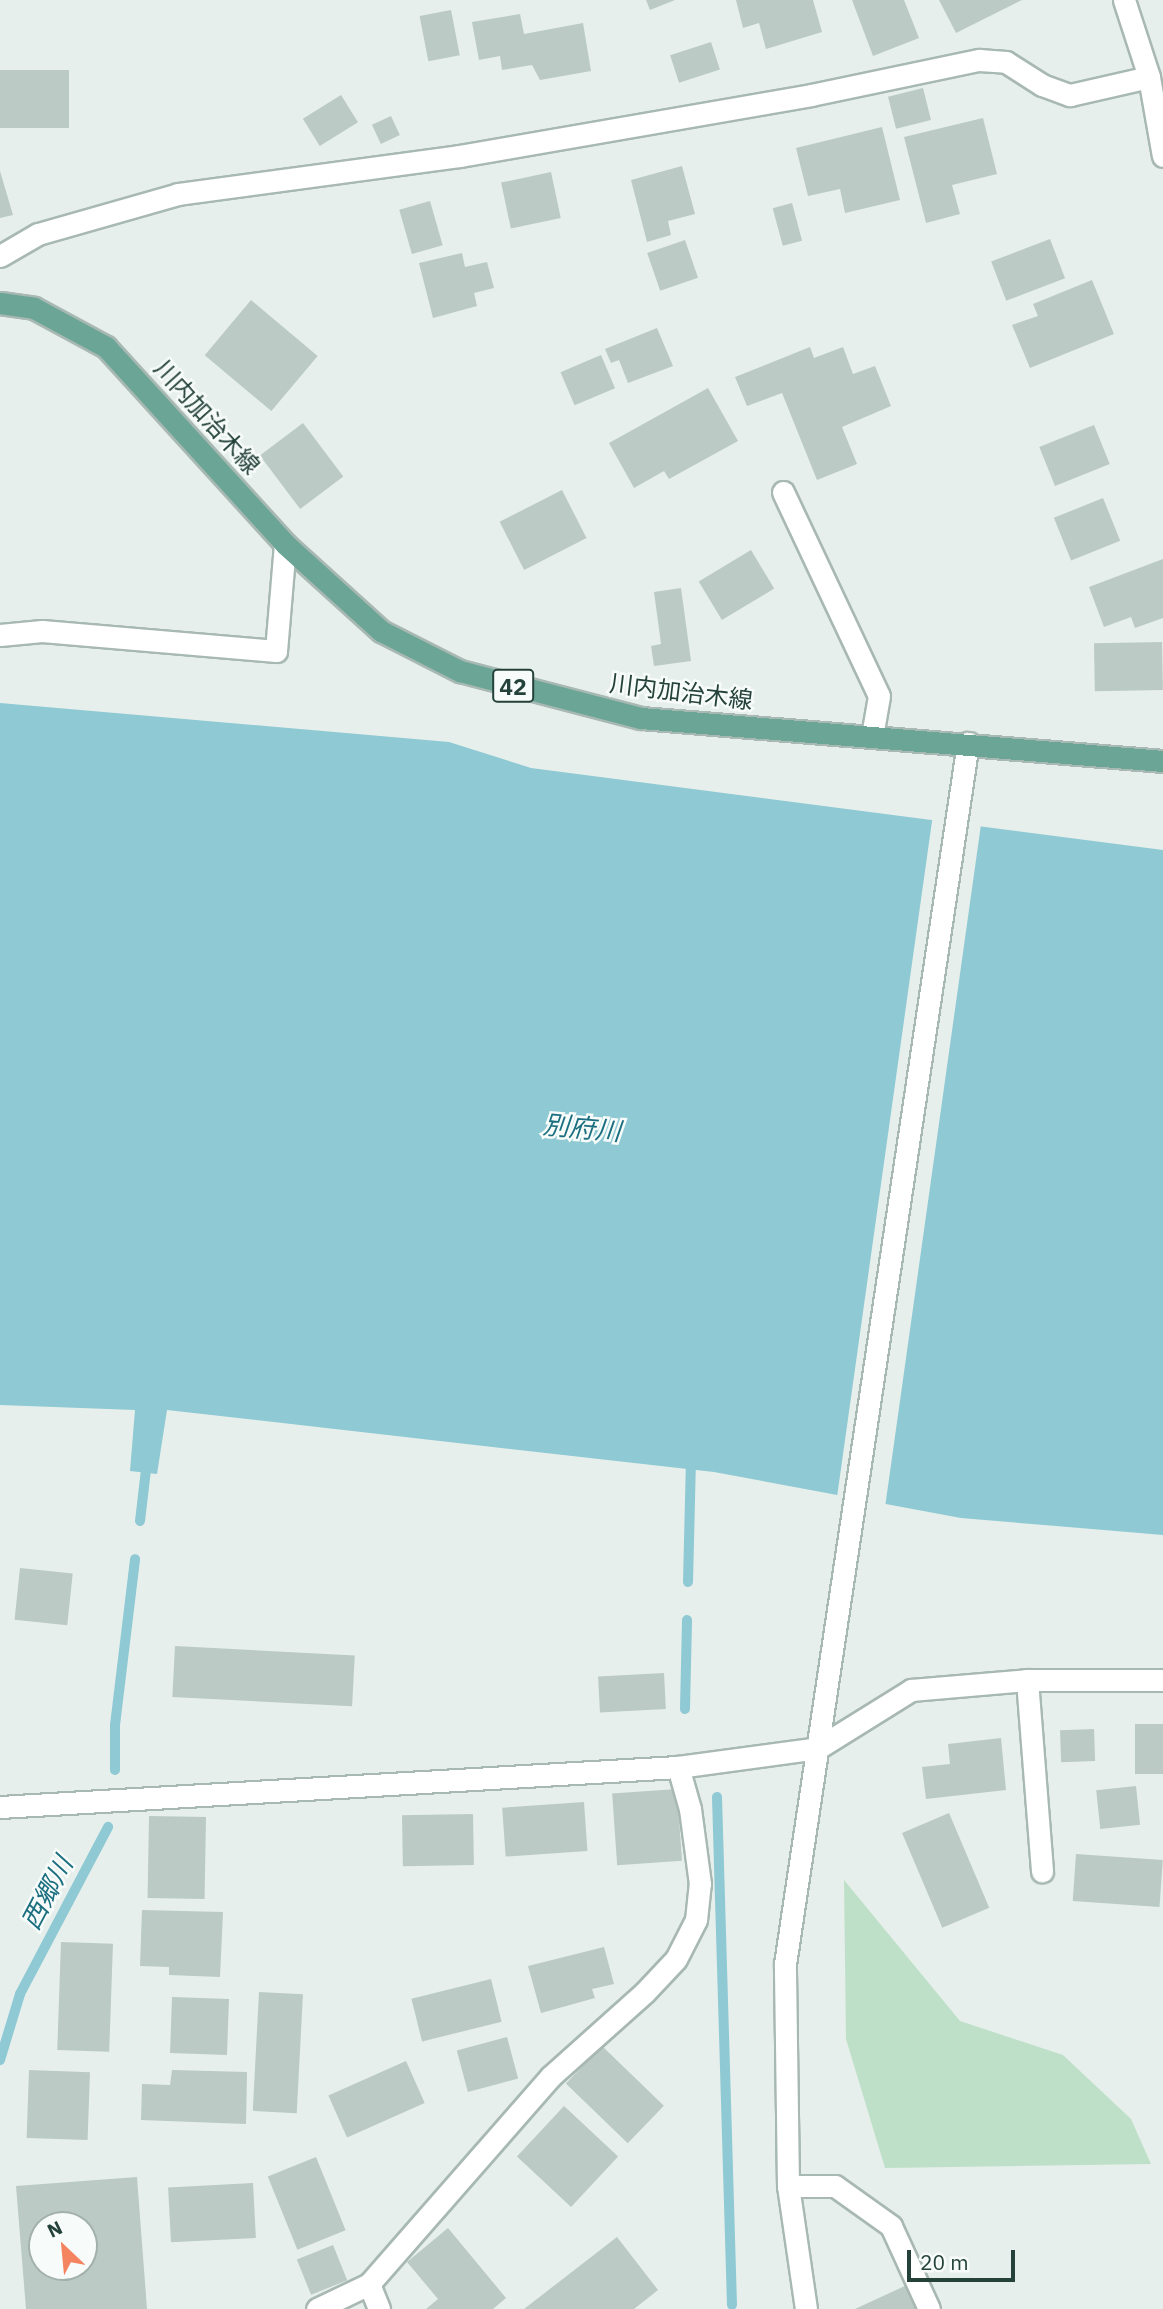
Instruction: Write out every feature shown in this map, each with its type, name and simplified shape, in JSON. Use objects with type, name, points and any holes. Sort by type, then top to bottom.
[{"type":"main road","name":"川内加治木線","points":[[0,303],[34,308],[106,347],[285,544],[381,631],[460,671],[641,718],[1163,761]]},
{"type":"street","points":[[1124,0],[1149,77],[1163,156]]},
{"type":"street","points":[[0,256],[38,234],[85,217],[178,194],[472,154],[811,95],[979,60],[1006,62],[1042,85],[1070,95],[1149,77]]},
{"type":"street","points":[[783,492],[879,696],[872,736]]},
{"type":"street","points":[[0,635],[42,631],[276,651],[285,544]]},
{"type":"street","points":[[806,2309],[788,2186],[785,1964],[965,783],[968,743]]},
{"type":"street","points":[[1027,1679],[1042,1871]]},
{"type":"street","points":[[0,1807],[678,1767],[818,1748],[911,1690],[1027,1679],[1163,1680]]},
{"type":"street","points":[[317,2309],[369,2284],[550,2077],[645,1993],[676,1959],[696,1920],[700,1884],[690,1810],[678,1767]]},
{"type":"street","points":[[788,2186],[835,2186],[891,2226],[929,2309]]},
{"type":"street","points":[[369,2284],[379,2309]]},
{"type":"green space","points":[[844,1880],[960,2021],[1063,2055],[1131,2119],[1151,2164],[885,2168],[846,2039]]},
{"type":"water","name":"別府川","points":[[0,703],[449,742],[531,768],[1163,850],[1163,1535],[961,1518],[714,1472],[167,1410],[157,1474],[130,1471],[135,1410],[0,1405]]},
{"type":"pier","points":[[933,814],[982,821],[885,1505],[837,1498]]},
{"type":"building","points":[[646,0],[675,0],[650,10]]},
{"type":"building","points":[[736,0],[813,0],[822,32],[766,49],[759,23],[743,28]]},
{"type":"building","points":[[852,0],[904,0],[919,38],[873,56]]},
{"type":"building","points":[[939,0],[1022,0],[956,33]]},
{"type":"building","points":[[451,10],[460,55],[428,61],[420,16]]},
{"type":"building","points":[[520,14],[524,34],[583,23],[591,71],[540,80],[532,65],[502,70],[500,56],[479,60],[472,22]]},
{"type":"building","points":[[711,42],[720,70],[679,83],[670,55]]},
{"type":"building","points":[[0,70],[69,70],[69,128],[0,128]]},
{"type":"building","points":[[923,88],[931,120],[896,129],[888,97]]},
{"type":"building","points":[[341,95],[358,122],[320,146],[303,119]]},
{"type":"building","points":[[391,116],[400,135],[381,144],[372,125]]},
{"type":"building","points":[[983,118],[997,174],[952,185],[960,214],[926,223],[904,137]]},
{"type":"building","points":[[882,127],[900,200],[845,213],[840,189],[808,196],[796,148]]},
{"type":"building","points":[[682,166],[695,214],[668,221],[671,235],[647,242],[631,180]]},
{"type":"building","points":[[0,171],[13,215],[0,218]]},
{"type":"building","points":[[551,172],[561,218],[511,229],[501,183]]},
{"type":"building","points":[[430,201],[443,245],[412,254],[399,210]]},
{"type":"building","points":[[792,203],[802,241],[783,246],[773,208]]},
{"type":"building","points":[[1050,239],[1065,278],[1006,301],[991,262]]},
{"type":"building","points":[[685,240],[698,278],[660,291],[647,253]]},
{"type":"building","points":[[462,253],[465,267],[487,262],[494,288],[474,293],[477,306],[433,318],[419,263]]},
{"type":"building","points":[[1092,280],[1114,334],[1030,368],[1012,325],[1038,316],[1033,304]]},
{"type":"building","points":[[251,300],[318,356],[271,411],[205,355]]},
{"type":"building","points":[[657,328],[673,366],[628,383],[619,360],[611,363],[605,349]]},
{"type":"building","points":[[810,347],[814,358],[843,347],[853,374],[875,366],[891,406],[842,427],[857,464],[817,480],[782,393],[747,406],[735,377]]},
{"type":"building","points":[[601,355],[615,388],[575,405],[560,372]]},
{"type":"building","points":[[708,388],[738,441],[669,479],[664,471],[634,488],[609,443]]},
{"type":"building","points":[[303,423],[343,477],[300,509],[260,455]]},
{"type":"building","points":[[1094,425],[1110,464],[1055,486],[1039,447]]},
{"type":"building","points":[[562,490],[587,538],[524,570],[500,522]]},
{"type":"building","points":[[1103,498],[1120,541],[1071,561],[1054,518]]},
{"type":"building","points":[[751,550],[774,589],[722,620],[699,581]]},
{"type":"building","points":[[1163,559],[1163,618],[1135,628],[1131,617],[1104,627],[1089,587]]},
{"type":"building","points":[[681,588],[691,661],[654,666],[651,646],[661,644],[654,592]]},
{"type":"building","points":[[1162,642],[1163,690],[1095,691],[1094,643]]},
{"type":"building","points":[[20,1568],[73,1574],[67,1625],[15,1620]]},
{"type":"building","points":[[175,1646],[355,1655],[352,1706],[172,1697]]},
{"type":"building","points":[[664,1673],[666,1709],[600,1712],[598,1676]]},
{"type":"building","points":[[1135,1724],[1163,1724],[1163,1774],[1135,1774]]},
{"type":"building","points":[[1094,1729],[1095,1761],[1061,1762],[1060,1730]]},
{"type":"building","points":[[1001,1738],[1006,1790],[926,1799],[922,1767],[950,1764],[948,1744]]},
{"type":"building","points":[[1136,1786],[1140,1825],[1100,1829],[1096,1790]]},
{"type":"building","points":[[677,1789],[682,1861],[617,1865],[612,1794]]},
{"type":"building","points":[[584,1802],[587,1851],[506,1857],[502,1808]]},
{"type":"building","points":[[949,1813],[989,1908],[942,1928],[902,1833]]},
{"type":"building","points":[[473,1814],[474,1865],[403,1866],[402,1815]]},
{"type":"building","points":[[149,1816],[206,1817],[205,1899],[148,1898]]},
{"type":"building","points":[[1076,1854],[1163,1860],[1160,1907],[1073,1901]]},
{"type":"building","points":[[142,1910],[223,1912],[220,1977],[169,1975],[169,1967],[140,1966]]},
{"type":"building","points":[[61,1942],[113,1944],[109,2052],[57,2050]]},
{"type":"building","points":[[604,1947],[614,1984],[592,1989],[595,1998],[541,2013],[528,1966]]},
{"type":"building","points":[[491,1979],[502,2022],[422,2042],[411,1999]]},
{"type":"building","points":[[259,1992],[303,1994],[297,2113],[253,2111]]},
{"type":"building","points":[[172,1997],[229,1999],[227,2055],[170,2053]]},
{"type":"building","points":[[507,2037],[518,2079],[468,2092],[457,2050]]},
{"type":"building","points":[[602,2046],[664,2106],[628,2143],[566,2083]]},
{"type":"building","points":[[406,2061],[425,2103],[347,2138],[328,2096]]},
{"type":"building","points":[[29,2070],[90,2072],[88,2140],[27,2138]]},
{"type":"building","points":[[172,2070],[247,2072],[246,2124],[141,2120],[142,2084],[170,2085]]},
{"type":"building","points":[[564,2106],[618,2156],[571,2207],[517,2156]]},
{"type":"building","points":[[316,2157],[346,2230],[297,2250],[268,2176]]},
{"type":"building","points":[[137,2177],[147,2309],[26,2309],[16,2186]]},
{"type":"building","points":[[253,2183],[256,2238],[171,2242],[168,2187]]},
{"type":"building","points":[[448,2228],[506,2298],[493,2309],[426,2309],[438,2299],[407,2262]]},
{"type":"building","points":[[617,2237],[658,2290],[634,2309],[524,2309]]},
{"type":"building","points":[[333,2245],[347,2280],[311,2295],[297,2260]]},
{"type":"building","points":[[907,2285],[918,2309],[855,2309]]},
{"type":"waterway","points":[[688,1582],[691,1455]]},
{"type":"waterway","points":[[140,1521],[147,1461]]},
{"type":"waterway","name":"西郷川","points":[[115,1770],[115,1725],[135,1559]]},
{"type":"waterway","points":[[685,1709],[687,1620]]},
{"type":"waterway","points":[[717,1797],[732,2305]]},
{"type":"waterway","name":"西郷川","points":[[0,2060],[20,1994],[108,1827]]}]
